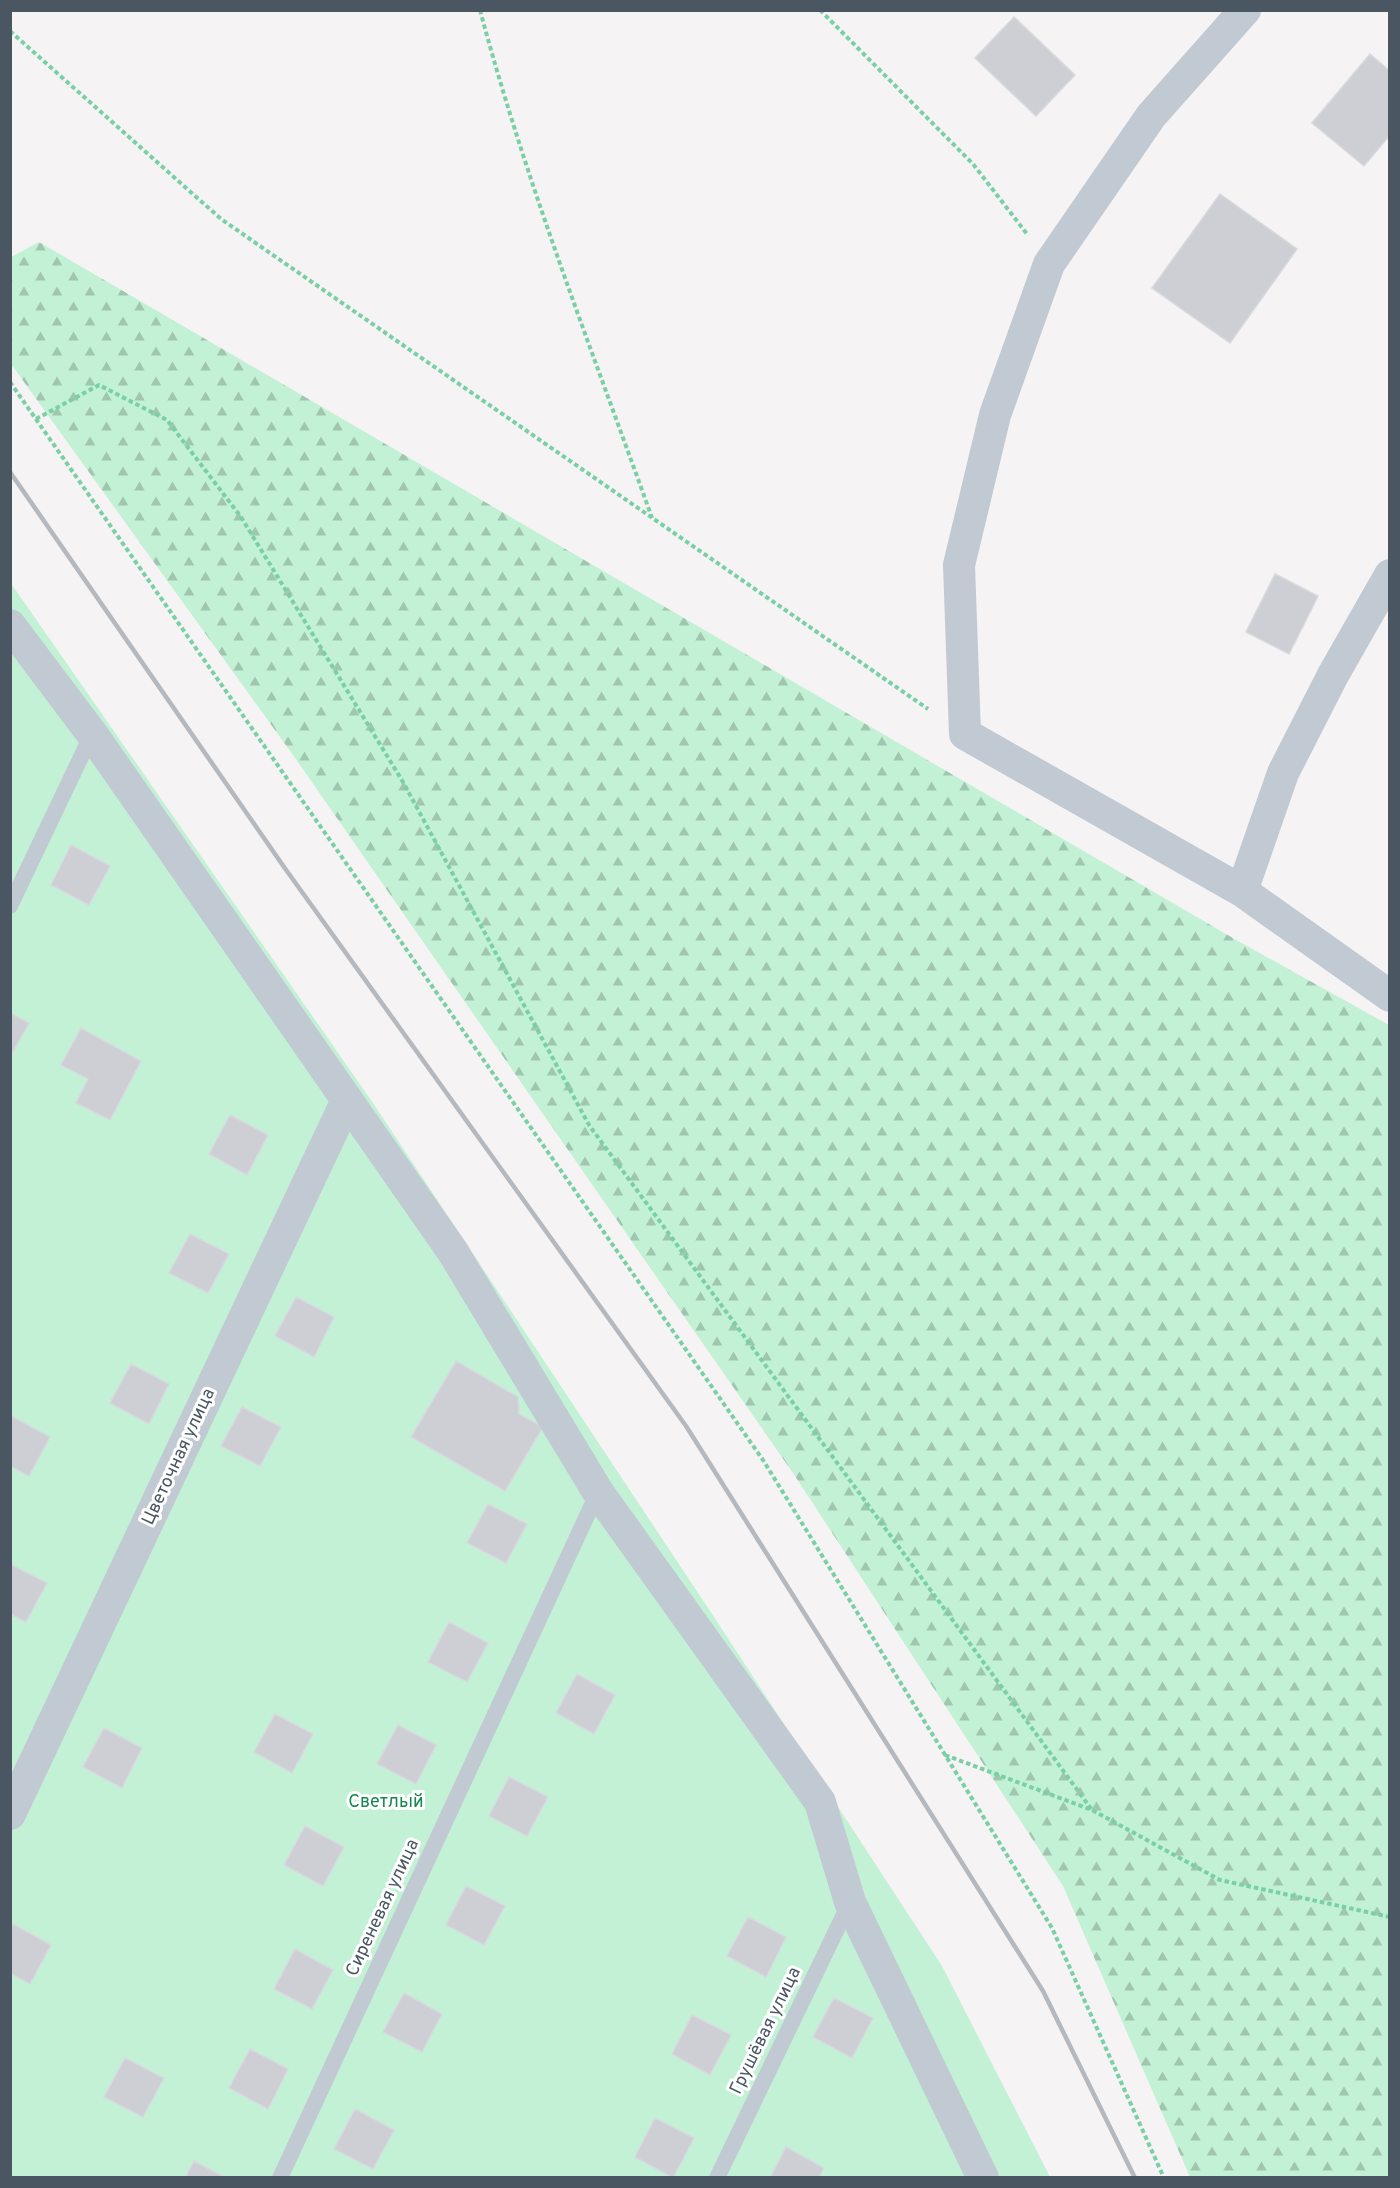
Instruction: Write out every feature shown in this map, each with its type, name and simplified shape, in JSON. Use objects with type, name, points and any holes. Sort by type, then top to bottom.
[{"type":"street","points":[[1245,10],[1151,116],[1049,264],[995,416],[959,565],[965,734],[1242,891],[1389,996]]},
{"type":"street","points":[[1242,891],[1283,773],[1333,675],[1389,575]]},
{"type":"street","points":[[10,625],[92,734],[453,1252],[598,1492],[820,1802],[850,1902],[983,2178]]},
{"type":"street","name":"Цветочная улица","points":[[10,1814],[346,1100]]},
{"type":"lane","points":[[10,906],[92,734]]},
{"type":"lane","name":"Сиреневая улица","points":[[280,2178],[598,1492]]},
{"type":"lane","name":"Грушёвая улица","points":[[717,2178],[850,1902]]},
{"type":"path","points":[[480,10],[500,85],[652,518]]},
{"type":"path","points":[[820,10],[973,164],[1049,264]]},
{"type":"path","points":[[10,31],[221,219],[965,734]]},
{"type":"path","points":[[10,382],[764,1460],[1052,1928],[1164,2178]]},
{"type":"path","points":[[36,419],[99,385],[167,420],[241,517],[403,782],[589,1125],[1092,1810]]},
{"type":"path","points":[[945,1754],[1092,1810],[1220,1880],[1389,1917]]},
{"type":"green space","points":[[39,242],[1238,941],[1389,1025],[1389,2177],[1190,2177],[1063,1886],[793,1473],[293,755],[11,364],[11,257]]},
{"type":"green space","name":"Светлый","points":[[10,582],[373,1103],[942,1966],[1050,2177],[11,2177]]},
{"type":"building","points":[[1014,17],[1075,75],[1036,116],[975,58]]},
{"type":"building","points":[[1370,54],[1390,71],[1390,135],[1364,166],[1312,123]]},
{"type":"building","points":[[1220,194],[1297,249],[1230,343],[1152,288]]},
{"type":"building","points":[[1275,574],[1318,596],[1289,654],[1246,632]]},
{"type":"building","points":[[71,845],[110,866],[89,905],[51,885]]},
{"type":"building","points":[[10,1013],[29,1023],[10,1057]]},
{"type":"building","points":[[81,1028],[141,1061],[110,1120],[76,1103],[88,1079],[61,1065]]},
{"type":"building","points":[[230,1115],[268,1135],[247,1175],[209,1154]]},
{"type":"building","points":[[190,1234],[229,1254],[208,1293],[169,1273]]},
{"type":"building","points":[[296,1297],[334,1317],[314,1357],[275,1336]]},
{"type":"building","points":[[456,1361],[518,1397],[519,1414],[543,1427],[505,1491],[411,1437]]},
{"type":"building","points":[[131,1364],[169,1384],[149,1424],[110,1403]]},
{"type":"building","points":[[242,1407],[281,1427],[260,1466],[221,1446]]},
{"type":"building","points":[[11,1416],[50,1437],[29,1476],[10,1466]]},
{"type":"building","points":[[488,1504],[527,1524],[506,1563],[467,1543]]},
{"type":"building","points":[[10,1564],[47,1583],[26,1622],[10,1614]]},
{"type":"building","points":[[449,1622],[488,1643],[467,1682],[428,1662]]},
{"type":"building","points":[[577,1674],[615,1695],[594,1734],[556,1713]]},
{"type":"building","points":[[275,1714],[313,1734],[292,1773],[254,1752]]},
{"type":"building","points":[[398,1725],[436,1745],[416,1784],[377,1764]]},
{"type":"building","points":[[104,1728],[142,1748],[122,1788],[83,1767]]},
{"type":"building","points":[[509,1777],[548,1797],[527,1836],[489,1816]]},
{"type":"building","points":[[305,1826],[344,1847],[323,1886],[284,1865]]},
{"type":"building","points":[[466,1886],[505,1906],[484,1945],[446,1925]]},
{"type":"building","points":[[748,1917],[786,1937],[766,1977],[727,1956]]},
{"type":"building","points":[[13,1924],[51,1945],[30,1984],[10,1973],[10,1929]]},
{"type":"building","points":[[295,1949],[333,1970],[312,2009],[274,1989]]},
{"type":"building","points":[[404,1993],[442,2014],[422,2052],[383,2032]]},
{"type":"building","points":[[834,1998],[873,2018],[852,2058],[813,2037]]},
{"type":"building","points":[[692,2015],[731,2035],[710,2075],[672,2054]]},
{"type":"building","points":[[250,2049],[288,2069],[268,2109],[229,2088]]},
{"type":"building","points":[[125,2058],[164,2078],[143,2117],[104,2097]]},
{"type":"building","points":[[355,2109],[394,2130],[373,2169],[334,2149]]},
{"type":"building","points":[[655,2118],[694,2138],[673,2178],[635,2157]]},
{"type":"building","points":[[786,2147],[824,2168],[819,2178],[770,2178]]},
{"type":"building","points":[[194,2161],[226,2178],[185,2178]]},
{"type":"railway","points":[[10,472],[284,867],[686,1426],[1043,1991],[1135,2178]]}]
